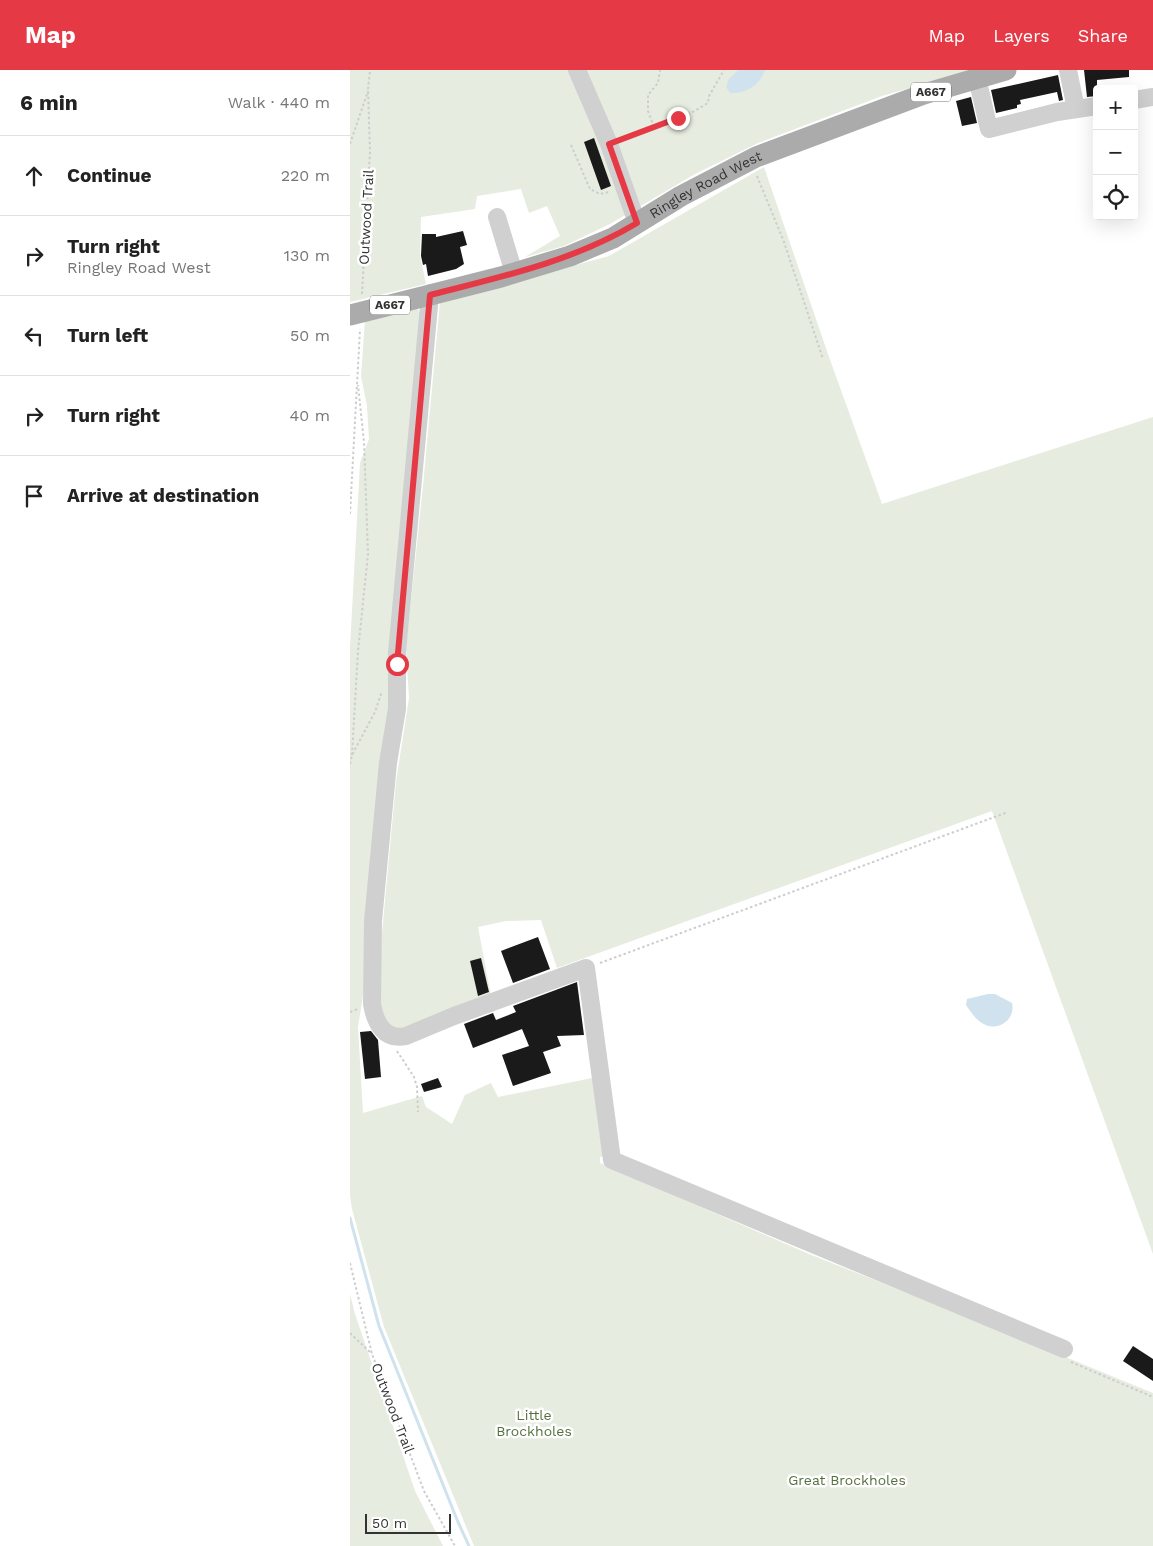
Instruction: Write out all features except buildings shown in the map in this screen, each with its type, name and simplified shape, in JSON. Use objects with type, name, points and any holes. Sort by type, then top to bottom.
[{"type":"main road","name":"Ringley Road West","points":[[357,314],[514,273],[570,256],[613,238],[680,196],[750,160],[924,94],[1006,70]]},
{"type":"lane","points":[[577,70],[609,144],[637,223]]},
{"type":"lane","points":[[1068,70],[1076,109]]},
{"type":"lane","points":[[977,78],[989,129],[1093,107]]},
{"type":"lane","points":[[1138,99],[1153,97]]},
{"type":"lane","points":[[497,217],[514,273]]},
{"type":"lane","points":[[430,295],[397,653],[397,709],[388,764],[373,921],[372,1004],[374,1016],[392,1037],[398,1038],[586,968],[612,1160],[1064,1348]]},
{"type":"path","name":"Outwood Trail","points":[[350,514],[357,378],[357,314],[370,152],[368,89],[370,70]]},
{"type":"path","points":[[654,127],[648,111],[648,95],[658,83],[660,70]]},
{"type":"path","points":[[609,144],[691,113],[708,103],[709,96],[724,70]]},
{"type":"path","points":[[350,144],[368,89]]},
{"type":"path","points":[[571,145],[590,189],[600,194],[605,194],[624,187]]},
{"type":"path","points":[[750,160],[784,242],[823,358]]},
{"type":"path","points":[[350,764],[358,651],[368,554],[364,442],[357,378]]},
{"type":"path","points":[[352,756],[375,712],[384,683]]},
{"type":"path","points":[[586,968],[1008,812]]},
{"type":"path","points":[[392,1037],[402,1061],[414,1077],[417,1087],[418,1112]]},
{"type":"path","name":"Outwood Trail","points":[[350,1263],[372,1354],[424,1490],[455,1546]]},
{"type":"path","points":[[350,1333],[372,1354]]},
{"type":"green space","points":[[350,70],[973,70],[882,96],[758,143],[695,174],[610,224],[564,246],[525,257],[560,236],[547,206],[529,213],[521,189],[477,196],[475,209],[421,217],[420,256],[426,284],[350,302]]},
{"type":"green space","points":[[764,167],[882,504],[1153,417],[1153,1254],[992,811],[557,968],[541,920],[506,921],[478,927],[491,996],[400,1031],[381,1019],[376,998],[396,782],[409,698],[406,649],[440,302],[609,256]]},
{"type":"green space","points":[[415,307],[423,315],[393,706],[365,983],[358,1027],[363,1113],[422,1096],[426,1107],[452,1124],[465,1095],[491,1083],[498,1097],[597,1077],[599,1132],[605,1156],[600,1157],[600,1163],[809,1254],[1153,1393],[1153,1546],[474,1546],[384,1327],[352,1209],[350,1195],[350,648],[360,463],[369,439],[367,406],[361,376],[365,320]]},
{"type":"green space","points":[[350,1294],[355,1314],[415,1491],[443,1546],[350,1546]]},
{"type":"water","points":[[738,70],[765,70],[760,80],[752,88],[742,92],[730,93],[726,87],[729,79]]},
{"type":"water","points":[[995,994],[1012,1003],[1011,1015],[999,1026],[988,1026],[982,1023],[966,1005],[967,999]]},
{"type":"waterway","points":[[350,1218],[379,1326],[469,1546]]},
{"type":"route","points":[[397,664],[430,295],[501,277],[570,256],[613,238],[637,223],[609,144],[678,118]]},
{"type":"park label","name":"Little Brockholes","points":[[534,1424]]},
{"type":"park label","name":"Great Brockholes","points":[[847,1480]]}]
